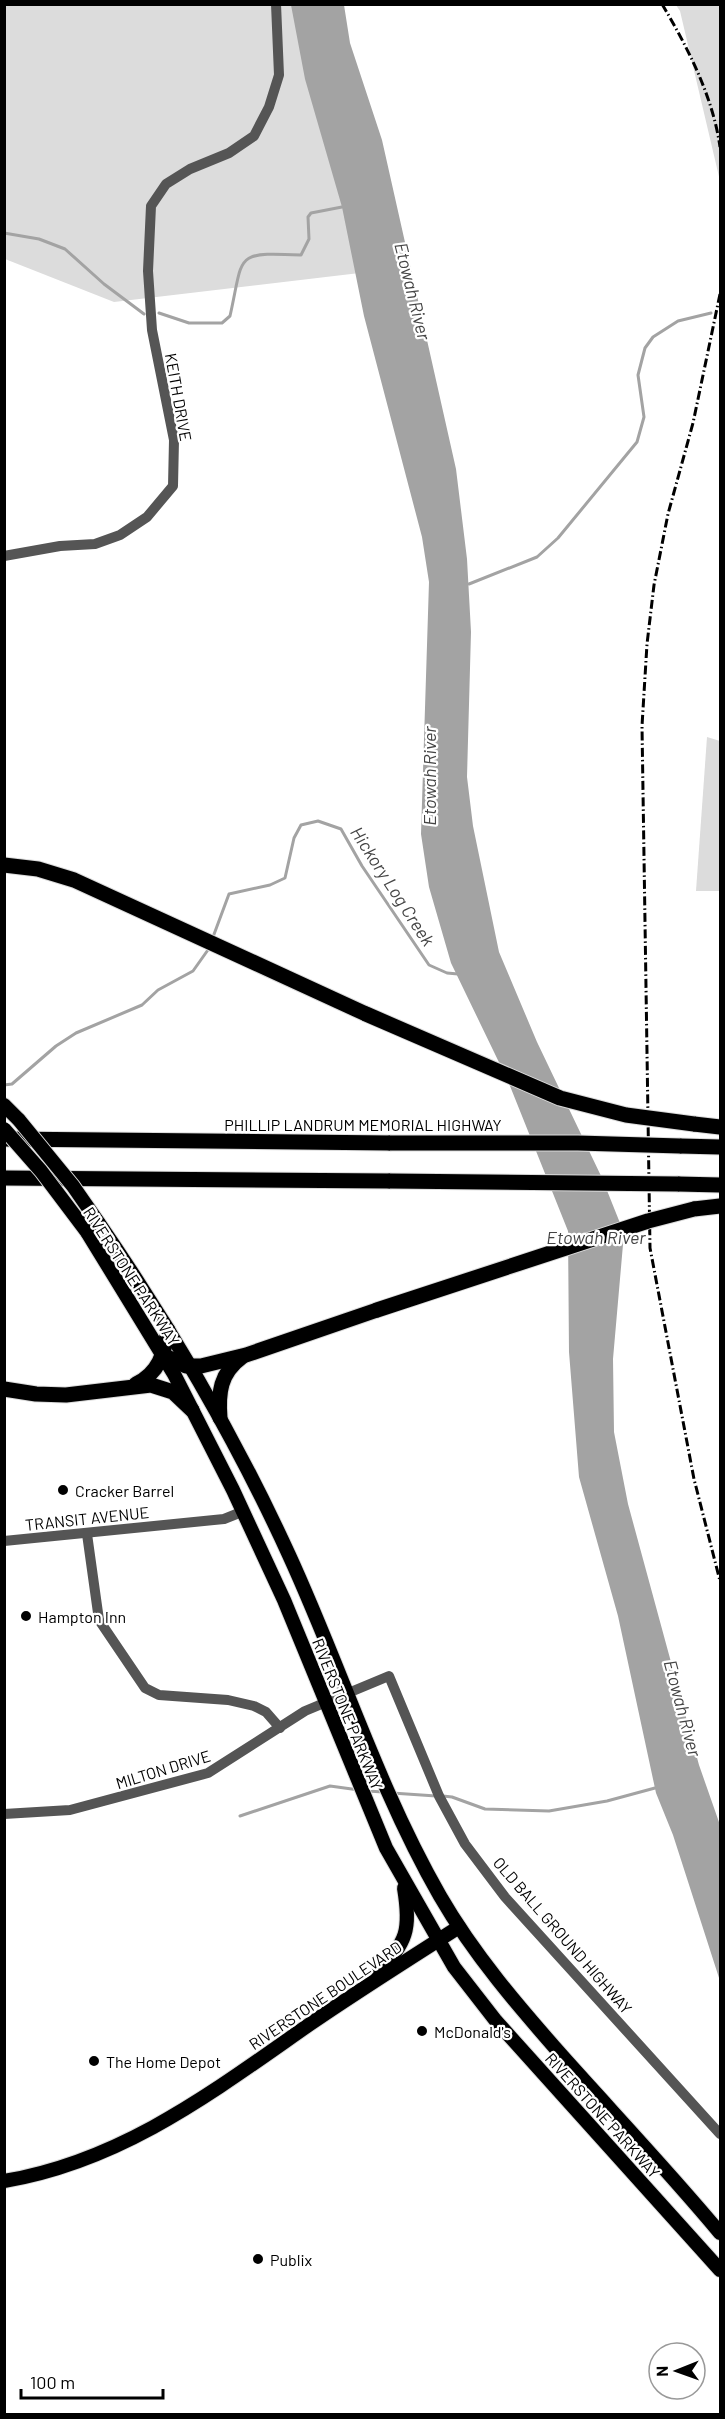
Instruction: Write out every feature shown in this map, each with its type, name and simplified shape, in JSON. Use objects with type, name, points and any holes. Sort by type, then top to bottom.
[{"type":"highway","points":[[4,865],[38,869],[63,876],[366,1014],[560,1098],[626,1115],[720,1127]]},
{"type":"highway","name":"PHILLIP LANDRUM MEMORIAL HIGHWAY","points":[[4,1139],[566,1143],[720,1147]]},
{"type":"highway","points":[[4,1178],[720,1185]]},
{"type":"highway","points":[[163,1355],[191,1368],[246,1355],[648,1221],[694,1209],[720,1206]]},
{"type":"highway","points":[[136,1384],[155,1371],[163,1355],[168,1330]]},
{"type":"highway","points":[[220,1418],[221,1382],[230,1368],[246,1355]]},
{"type":"highway","points":[[4,1389],[36,1394],[66,1395],[136,1384],[166,1388],[192,1410]]},
{"type":"main road","name":"RIVERSTONE PARKWAY","points":[[4,1106],[54,1161],[98,1222],[168,1330],[220,1418],[289,1556],[393,1804],[425,1870],[459,1927],[528,2016],[720,2233]]},
{"type":"main road","name":"RIVERSTONE PARKWAY","points":[[4,1129],[41,1171],[87,1232],[163,1355],[244,1511],[280,1591],[370,1814],[403,1880],[454,1967],[496,2021],[720,2270]]},
{"type":"main road","points":[[361,1989],[399,1949],[406,1935],[409,1917],[403,1880]]},
{"type":"main road","name":"RIVERSTONE BOULEVARD","points":[[4,2181],[84,2161],[166,2122],[361,1989],[459,1927]]},
{"type":"street","name":"KEITH DRIVE","points":[[4,556],[60,546],[95,544],[120,535],[147,517],[173,486],[174,440],[152,330],[148,271],[151,206],[166,184],[190,170],[229,153],[254,136],[269,107],[279,75],[276,4]]},
{"type":"street","name":"TRANSIT AVENUE","points":[[4,1541],[224,1519],[244,1511]]},
{"type":"street","points":[[87,1534],[96,1613],[145,1688],[159,1695],[232,1700],[262,1709],[280,1728]]},
{"type":"street","name":"OLD BALL GROUND HIGHWAY","points":[[348,1694],[388,1676],[438,1796],[465,1844],[532,1928],[720,2134]]},
{"type":"street","name":"MILTON DRIVE","points":[[4,1814],[70,1810],[208,1773],[305,1711],[348,1694]]},
{"type":"shaded area","points":[[4,5],[319,5],[368,272],[114,302],[5,259]]},
{"type":"shaded area","points":[[676,5],[720,5],[720,181],[680,11]]},
{"type":"shaded area","points":[[707,737],[720,741],[720,891],[696,891]]},
{"type":"water","name":"Etowah River","points":[[291,5],[344,5],[350,43],[382,140],[456,469],[467,559],[471,632],[467,777],[473,826],[499,952],[537,1042],[602,1178],[624,1233],[613,1359],[614,1432],[628,1504],[699,1765],[720,1825],[720,1981],[673,1835],[656,1793],[618,1616],[579,1477],[569,1352],[568,1231],[508,1081],[451,963],[429,887],[421,834],[429,582],[422,537],[364,316],[342,207],[305,79]]},
{"type":"waterway","points":[[159,313],[189,323],[222,323],[230,316],[237,280],[245,261],[263,255],[301,255],[309,239],[308,217],[311,213],[342,207]]},
{"type":"waterway","points":[[4,233],[39,239],[65,249],[104,284],[144,314]]},
{"type":"waterway","points":[[469,584],[537,557],[558,538],[637,442],[644,417],[638,375],[645,348],[653,337],[678,321],[711,313]]},
{"type":"waterway","name":"Hickory Log Creek","points":[[213,937],[229,894],[270,885],[285,878],[294,838],[301,825],[318,821],[341,829],[362,866],[429,965],[447,973],[458,974]]},
{"type":"waterway","name":"Hickory Log Creek","points":[[4,1085],[12,1084],[56,1046],[76,1033],[142,1005],[158,990],[193,971],[210,947]]},
{"type":"waterway","points":[[240,1816],[330,1786],[359,1790]]},
{"type":"waterway","points":[[443,1796],[485,1809],[549,1811],[607,1801],[655,1788]]},
{"type":"waterway","points":[[368,1791],[383,1792]]},
{"type":"waterway","points":[[392,1793],[436,1796]]},
{"type":"railway","points":[[662,4],[698,73],[712,110],[720,147]]},
{"type":"railway","points":[[720,294],[693,423],[668,514],[654,585],[647,644],[642,726],[650,1248],[694,1479],[720,1581]]},
{"type":"place","name":"Cracker Barrel","points":[[63,1490]]},
{"type":"place","name":"Hampton Inn","points":[[26,1616]]},
{"type":"place","name":"McDonald's","points":[[422,2031]]},
{"type":"place","name":"The Home Depot","points":[[94,2061]]},
{"type":"place","name":"Publix","points":[[258,2259]]}]
